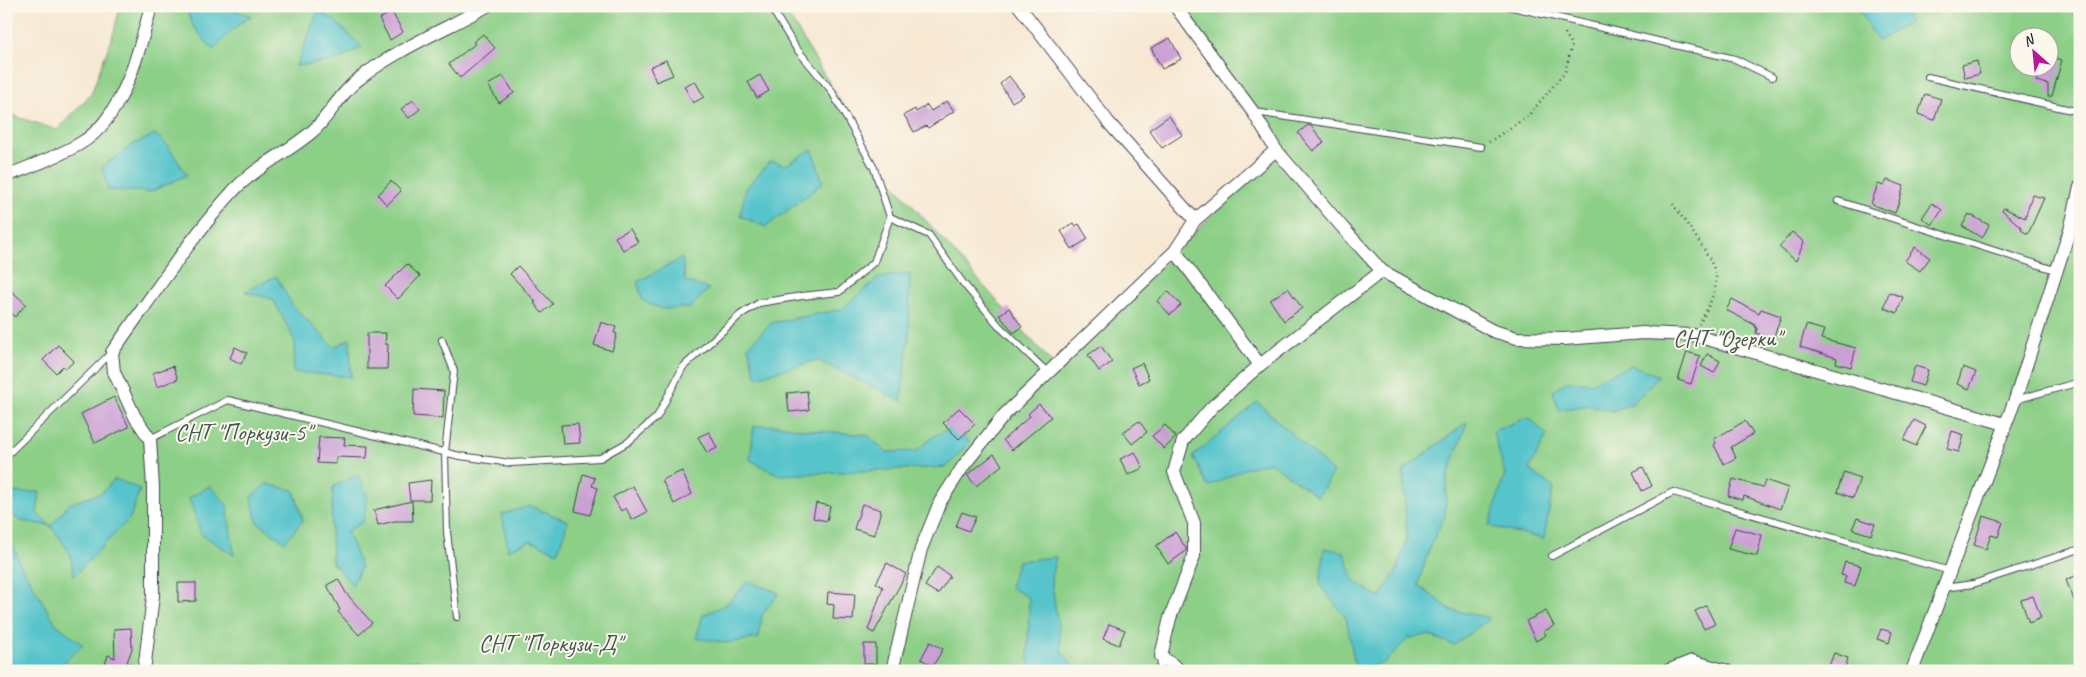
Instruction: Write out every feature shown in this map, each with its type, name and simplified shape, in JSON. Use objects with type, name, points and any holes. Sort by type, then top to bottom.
[{"type":"street","points":[[6,176],[82,143],[107,119],[119,102],[140,46],[151,6]]},
{"type":"street","points":[[144,671],[153,596],[153,487],[150,440],[136,417],[114,372],[112,352],[198,232],[236,188],[255,172],[302,140],[323,121],[357,80],[387,60],[487,6]]},
{"type":"street","points":[[1019,6],[1109,124],[1195,220]]},
{"type":"street","points":[[1176,6],[1253,112],[1276,150],[1342,228],[1382,271],[1493,331],[1518,338],[1564,339],[1643,333],[1693,335],[2005,424]]},
{"type":"street","points":[[892,671],[921,549],[940,502],[964,465],[1005,414],[1174,251],[1195,220],[1276,150]]},
{"type":"street","points":[[1912,671],[2015,400],[2058,271],[2076,225],[2080,186]]},
{"type":"street","points":[[1174,251],[1260,365]]},
{"type":"street","points":[[1181,671],[1161,656],[1170,618],[1194,556],[1194,523],[1174,472],[1183,441],[1212,407],[1260,365],[1382,271]]},
{"type":"street","points":[[1667,671],[1692,661],[1727,671]]},
{"type":"lane","points":[[150,440],[228,400],[445,452],[511,463],[600,458],[628,442],[657,418],[683,367],[740,315],[759,303],[839,292],[874,262],[890,216],[874,168],[831,90],[796,48],[770,6]]},
{"type":"lane","points":[[1508,6],[1735,59],[1772,77]]},
{"type":"lane","points":[[1928,77],[2080,112]]},
{"type":"lane","points":[[1253,112],[1481,147]]},
{"type":"lane","points":[[1838,202],[2058,271]]},
{"type":"lane","points":[[890,216],[929,236],[1000,327],[1047,372]]},
{"type":"lane","points":[[442,340],[454,371],[445,452],[446,532],[457,617]]},
{"type":"lane","points":[[6,456],[112,352]]},
{"type":"lane","points":[[2015,400],[2080,382]]},
{"type":"lane","points":[[1552,556],[1673,492],[1950,571]]},
{"type":"lane","points":[[1944,588],[1973,584],[2080,549]]},
{"type":"lane","points":[[1160,671],[1161,656]]},
{"type":"path","points":[[1481,147],[1528,116],[1565,72],[1572,44],[1554,16]]},
{"type":"path","points":[[1673,204],[1708,256],[1716,277],[1705,314],[1693,335]]},
{"type":"green space","name":"СНТ \"Озерки\"","points":[[120,6],[783,6],[882,171],[1059,371],[1276,150],[1182,6],[2080,6],[2080,671],[6,671],[6,113],[57,130],[91,94],[114,32]]},
{"type":"water","points":[[185,6],[224,6],[251,16],[240,23],[213,50],[193,26]]},
{"type":"water","points":[[1857,6],[1901,6],[1910,22],[1878,41]]},
{"type":"water","points":[[318,11],[334,20],[362,47],[335,61],[296,66]]},
{"type":"water","points":[[155,134],[167,145],[187,175],[150,192],[108,190],[102,167],[134,144]]},
{"type":"water","points":[[812,149],[823,183],[766,227],[740,216],[746,188],[770,161],[786,165]]},
{"type":"water","points":[[682,258],[685,281],[709,289],[690,308],[662,309],[643,301],[637,282]]},
{"type":"water","points":[[910,273],[909,338],[901,401],[818,360],[756,377],[748,347],[771,323],[842,309],[878,278]]},
{"type":"water","points":[[276,276],[292,305],[334,347],[350,339],[351,377],[293,372],[295,341],[273,299],[245,292]]},
{"type":"water","points":[[1631,365],[1659,376],[1633,403],[1612,411],[1590,405],[1559,410],[1553,391],[1567,381],[1591,383]]},
{"type":"water","points":[[1257,402],[1333,472],[1318,497],[1270,462],[1246,468],[1208,487],[1193,456]]},
{"type":"water","points":[[1528,417],[1547,435],[1529,469],[1553,487],[1544,539],[1489,526],[1505,474],[1493,431]]},
{"type":"water","points":[[1467,422],[1447,479],[1445,516],[1430,546],[1418,585],[1451,610],[1490,618],[1454,645],[1428,635],[1409,638],[1384,663],[1356,670],[1346,618],[1320,585],[1324,548],[1344,552],[1354,581],[1380,598],[1398,568],[1407,538],[1403,471]]},
{"type":"water","points":[[778,425],[867,435],[886,452],[916,451],[934,436],[953,427],[970,442],[947,467],[779,475],[750,460],[754,426]]},
{"type":"water","points":[[358,474],[368,498],[363,522],[347,531],[361,567],[352,585],[332,562],[333,487]]},
{"type":"water","points":[[115,479],[140,489],[130,518],[74,576],[70,553],[51,526],[69,504],[101,493]]},
{"type":"water","points":[[266,484],[294,490],[303,520],[285,542],[257,522],[251,497]]},
{"type":"water","points":[[210,486],[227,505],[234,555],[201,534],[189,498]]},
{"type":"water","points":[[40,492],[37,513],[51,526],[21,521],[6,511],[6,493]]},
{"type":"water","points":[[530,506],[568,521],[558,552],[530,541],[508,550],[502,514]]},
{"type":"water","points":[[12,543],[21,566],[56,624],[83,645],[54,671],[6,671],[6,546]]},
{"type":"water","points":[[1056,557],[1051,578],[1062,652],[1077,671],[1034,671],[1028,661],[1029,598],[1010,587],[1018,561]]},
{"type":"water","points":[[748,581],[779,593],[762,615],[759,638],[727,643],[696,638],[703,615],[727,604]]},
{"type":"water","points":[[418,660],[432,671],[371,671],[373,667]]},
{"type":"building","points":[[392,12],[403,32],[390,40],[379,19]]},
{"type":"building","points":[[483,34],[495,48],[460,78],[449,64],[475,44],[473,42]]},
{"type":"building","points":[[1170,38],[1181,59],[1162,69],[1151,48]]},
{"type":"building","points":[[2058,59],[2062,60],[2058,74]]},
{"type":"building","points":[[666,60],[673,75],[656,82],[650,67]]},
{"type":"building","points":[[1977,61],[1980,74],[1965,78],[1962,65]]},
{"type":"building","points":[[760,75],[769,91],[757,98],[748,82]]},
{"type":"building","points":[[503,76],[514,93],[499,103],[488,85]]},
{"type":"building","points":[[1009,76],[1024,95],[1012,102],[1000,84]]},
{"type":"building","points":[[2037,78],[2057,78],[2052,96],[2048,96],[2048,84],[2036,81]]},
{"type":"building","points":[[695,81],[704,97],[693,103],[684,86]]},
{"type":"building","points":[[1925,94],[1941,99],[1934,120],[1918,114]]},
{"type":"building","points":[[413,100],[420,109],[409,118],[401,109]]},
{"type":"building","points":[[947,101],[954,111],[928,128],[926,126],[914,132],[904,115],[915,109],[916,112],[927,105],[931,111]]},
{"type":"building","points":[[1169,116],[1182,135],[1162,148],[1149,130]]},
{"type":"building","points":[[1308,125],[1324,142],[1313,151],[1298,133]]},
{"type":"building","points":[[1887,180],[1904,186],[1895,213],[1871,204],[1878,184],[1884,186]]},
{"type":"building","points":[[391,181],[401,191],[387,205],[378,195]]},
{"type":"building","points":[[2032,195],[2044,198],[2028,234],[2021,230],[2022,228],[2002,210],[2004,208],[2025,218]]},
{"type":"building","points":[[1932,203],[1942,210],[1932,225],[1922,218]]},
{"type":"building","points":[[1969,214],[1989,225],[1982,238],[1962,226]]},
{"type":"building","points":[[1074,223],[1076,226],[1079,224],[1088,239],[1072,249],[1061,231]]},
{"type":"building","points":[[630,229],[638,242],[623,250],[615,237]]},
{"type":"building","points":[[1792,232],[1804,242],[1796,261],[1779,247]]},
{"type":"building","points":[[1915,247],[1930,258],[1920,271],[1905,261]]},
{"type":"building","points":[[407,264],[420,276],[398,299],[385,286]]},
{"type":"building","points":[[518,266],[553,304],[542,313],[534,303],[536,302],[510,274]]},
{"type":"building","points":[[6,286],[26,304],[15,317],[6,309]]},
{"type":"building","points":[[1288,288],[1302,308],[1284,321],[1270,300]]},
{"type":"building","points":[[1168,291],[1181,305],[1170,315],[1157,301]]},
{"type":"building","points":[[1889,292],[1903,297],[1897,313],[1884,308]]},
{"type":"building","points":[[1732,299],[1759,313],[1761,309],[1781,316],[1773,339],[1756,333],[1757,328],[1755,325],[1726,310]]},
{"type":"building","points":[[1009,308],[1022,327],[1014,333],[999,315]]},
{"type":"building","points":[[601,322],[616,327],[614,333],[617,334],[612,351],[594,345]]},
{"type":"building","points":[[1806,325],[1824,330],[1821,339],[1856,348],[1851,367],[1836,363],[1837,358],[1800,347]]},
{"type":"building","points":[[367,333],[386,333],[385,344],[388,344],[387,369],[367,369]]},
{"type":"building","points":[[58,345],[74,361],[66,369],[63,366],[56,373],[43,360]]},
{"type":"building","points":[[1101,346],[1112,362],[1099,371],[1088,355]]},
{"type":"building","points":[[235,347],[247,353],[241,364],[230,358]]},
{"type":"building","points":[[1687,352],[1700,356],[1691,384],[1678,380]]},
{"type":"building","points":[[1707,354],[1720,361],[1714,373],[1701,366]]},
{"type":"building","points":[[1142,363],[1149,379],[1139,384],[1131,368]]},
{"type":"building","points":[[173,366],[178,379],[157,387],[153,373]]},
{"type":"building","points":[[1915,366],[1928,370],[1923,386],[1910,382]]},
{"type":"building","points":[[1963,367],[1976,372],[1969,389],[1957,384]]},
{"type":"building","points":[[414,389],[444,391],[443,418],[413,416]]},
{"type":"building","points":[[807,391],[809,410],[789,412],[787,393]]},
{"type":"building","points":[[114,397],[129,427],[95,443],[81,414]]},
{"type":"building","points":[[1039,404],[1051,417],[1012,450],[1003,440],[1030,416],[1028,414]]},
{"type":"building","points":[[959,408],[975,424],[959,439],[943,423]]},
{"type":"building","points":[[1914,420],[1926,426],[1916,446],[1904,440]]},
{"type":"building","points":[[1139,421],[1147,432],[1132,444],[1123,432]]},
{"type":"building","points":[[1745,421],[1753,434],[1731,447],[1736,458],[1724,464],[1714,445],[1716,443],[1714,439]]},
{"type":"building","points":[[578,424],[580,443],[563,444],[561,425]]},
{"type":"building","points":[[1165,425],[1176,437],[1164,449],[1152,436]]},
{"type":"building","points":[[1952,431],[1964,435],[1959,452],[1947,449]]},
{"type":"building","points":[[709,432],[717,448],[707,453],[698,437]]},
{"type":"building","points":[[319,437],[345,438],[344,445],[368,446],[367,458],[336,457],[336,464],[317,463]]},
{"type":"building","points":[[1135,452],[1143,468],[1128,475],[1120,459]]},
{"type":"building","points":[[994,454],[1002,465],[976,486],[967,475]]},
{"type":"building","points":[[1643,467],[1652,486],[1642,491],[1633,472]]},
{"type":"building","points":[[682,471],[692,494],[674,504],[662,480]]},
{"type":"building","points":[[1844,472],[1860,478],[1853,498],[1837,492]]},
{"type":"building","points":[[583,474],[595,478],[592,486],[598,488],[590,515],[575,511]]},
{"type":"building","points":[[1733,479],[1763,487],[1765,480],[1788,488],[1780,509],[1744,496],[1743,500],[1728,496]]},
{"type":"building","points":[[431,480],[430,500],[410,500],[408,483]]},
{"type":"building","points":[[633,486],[647,512],[632,520],[626,508],[621,511],[613,497]]},
{"type":"building","points":[[412,501],[413,521],[395,521],[378,525],[374,510]]},
{"type":"building","points":[[816,503],[830,506],[827,521],[813,518]]},
{"type":"building","points":[[862,504],[881,510],[874,535],[854,529]]},
{"type":"building","points":[[962,512],[976,517],[969,531],[956,526]]},
{"type":"building","points":[[1983,516],[2003,522],[1998,537],[1991,535],[1986,549],[1974,545]]},
{"type":"building","points":[[1857,518],[1875,524],[1871,535],[1852,529]]},
{"type":"building","points":[[1735,528],[1762,535],[1757,556],[1728,549]]},
{"type":"building","points":[[1175,532],[1186,548],[1186,551],[1168,564],[1156,546]]},
{"type":"building","points":[[1845,562],[1861,566],[1855,586],[1844,583],[1846,576],[1841,575]]},
{"type":"building","points":[[887,563],[906,574],[874,633],[868,630],[883,587],[876,583]]},
{"type":"building","points":[[937,567],[950,576],[938,594],[925,586]]},
{"type":"building","points":[[2080,574],[2080,612],[2079,612],[2066,580]]},
{"type":"building","points":[[338,579],[346,593],[372,623],[359,635],[338,612],[340,610],[327,585]]},
{"type":"building","points":[[178,583],[196,583],[196,601],[178,602]]},
{"type":"building","points":[[828,592],[855,594],[853,620],[833,619],[834,605],[827,604]]},
{"type":"building","points":[[2033,596],[2041,618],[2029,623],[2021,600]]},
{"type":"building","points":[[1706,606],[1715,624],[1704,629],[1695,611]]},
{"type":"building","points":[[1546,611],[1554,626],[1544,631],[1546,635],[1536,641],[1526,621]]},
{"type":"building","points":[[1109,624],[1125,630],[1119,645],[1103,639]]},
{"type":"building","points":[[131,628],[132,649],[127,662],[136,666],[136,671],[103,671],[108,655],[115,658],[114,629]]},
{"type":"building","points":[[1881,629],[1892,632],[1889,643],[1877,639]]},
{"type":"building","points":[[930,642],[943,649],[933,666],[921,659]]},
{"type":"building","points":[[864,644],[876,644],[876,664],[864,664]]},
{"type":"building","points":[[1834,653],[1848,658],[1844,671],[1827,671]]},
{"type":"park label","name":"СНТ \"Поркузи-5\"","points":[[243,432]]},
{"type":"park label","name":"СНТ \"Поркузи-Д\"","points":[[550,643]]}]
